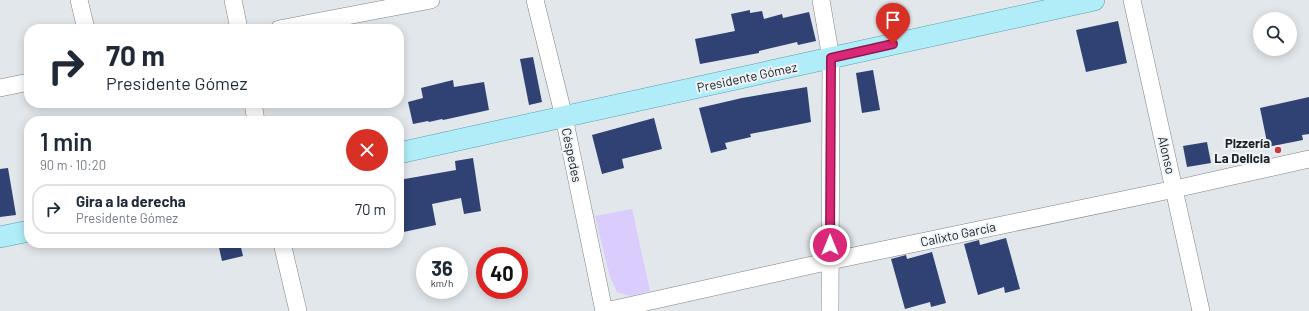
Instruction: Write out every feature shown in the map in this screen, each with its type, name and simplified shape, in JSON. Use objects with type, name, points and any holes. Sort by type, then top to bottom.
[{"type":"main road","name":"Presidente Gómez","points":[[404,152],[1094,0]]},
{"type":"main road","points":[[0,237],[24,232]]},
{"type":"street","points":[[79,0],[85,24]]},
{"type":"street","points":[[233,0],[238,24]]},
{"type":"street","points":[[305,24],[431,0]]},
{"type":"street","name":"Céspedes","points":[[535,0],[564,117],[605,311]]},
{"type":"street","points":[[821,0],[831,58],[830,311]]},
{"type":"street","name":"Alonso","points":[[1132,0],[1201,311]]},
{"type":"street","points":[[0,88],[24,83]]},
{"type":"street","name":"Calixto García","points":[[605,311],[830,261],[1175,189],[1309,159]]},
{"type":"street","points":[[283,248],[298,311]]},
{"type":"shaded area","points":[[632,209],[650,291],[630,296],[617,292],[610,277],[595,216]]},
{"type":"building","points":[[750,10],[750,13],[762,11],[764,19],[782,14],[783,18],[809,12],[816,41],[798,45],[797,42],[759,51],[759,53],[700,64],[695,39],[735,31],[731,14]]},
{"type":"building","points":[[1118,21],[1127,63],[1086,72],[1076,30]]},
{"type":"building","points":[[533,57],[542,102],[529,105],[520,59]]},
{"type":"building","points":[[873,70],[880,110],[862,113],[856,73]]},
{"type":"building","points":[[453,80],[454,87],[484,82],[489,110],[443,120],[413,124],[408,102],[423,98],[421,88]]},
{"type":"building","points":[[807,87],[811,122],[750,134],[751,137],[725,143],[727,149],[711,153],[699,108],[742,98]]},
{"type":"building","points":[[1309,97],[1309,134],[1302,135],[1303,140],[1268,147],[1260,108]]},
{"type":"building","points":[[654,118],[662,149],[622,159],[624,168],[602,174],[592,135]]},
{"type":"building","points":[[1207,142],[1211,163],[1187,167],[1183,146]]},
{"type":"building","points":[[473,158],[481,211],[464,214],[461,198],[432,204],[436,225],[404,232],[404,179],[456,170],[455,161]]},
{"type":"building","points":[[8,168],[16,215],[0,217],[0,169]]},
{"type":"building","points":[[1006,238],[1020,289],[1005,293],[1004,287],[978,295],[964,244],[979,240],[980,245]]},
{"type":"building","points":[[219,248],[241,248],[243,256],[222,261]]},
{"type":"building","points":[[932,252],[946,303],[931,307],[930,302],[905,309],[891,259],[906,255],[907,259]]},
{"type":"place","name":"Pizzería La Delicia","points":[[1278,150]]},
{"type":"route","points":[[830,245],[831,58],[893,44]]}]
